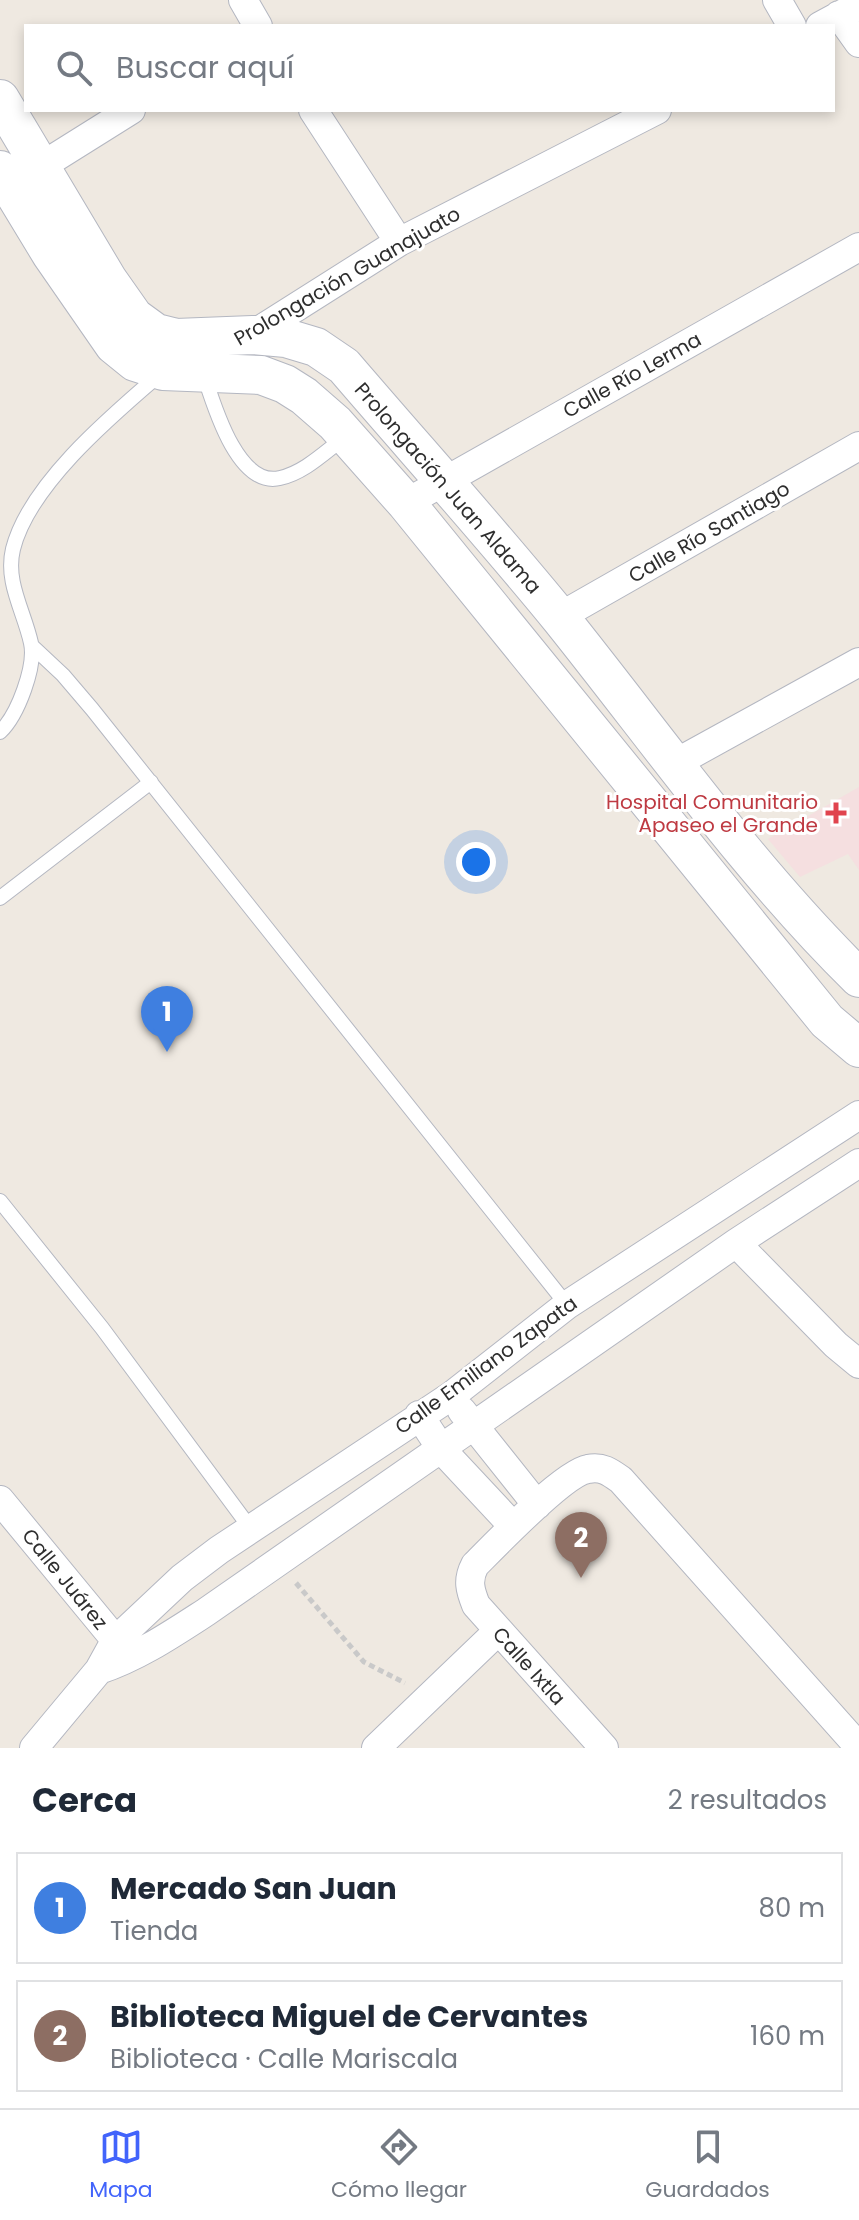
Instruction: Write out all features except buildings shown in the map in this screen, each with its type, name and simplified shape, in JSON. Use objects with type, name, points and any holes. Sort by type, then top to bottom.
[{"type":"street","points":[[243,0],[257,24]]},
{"type":"street","points":[[777,0],[791,24]]},
{"type":"street","points":[[839,16],[859,43]]},
{"type":"street","name":"Prolongación Juan Aldama","points":[[0,99],[108,280],[134,317],[156,333],[176,338],[253,335],[286,338],[316,347],[344,366],[559,617],[811,931],[859,978]]},
{"type":"street","points":[[40,167],[128,112]]},
{"type":"street","points":[[314,112],[399,242]]},
{"type":"street","name":"Prolongación Guanajuato","points":[[163,371],[253,335],[399,242],[653,112]]},
{"type":"street","name":"Prolongación Juan Aldama","points":[[0,170],[51,254],[114,345],[135,362],[163,371],[261,375],[285,384],[304,396],[347,436],[406,503],[827,1021],[859,1048]]},
{"type":"street","name":"Calle Río Lerma","points":[[406,503],[859,247]]},
{"type":"street","name":"Calle Río Santiago","points":[[559,617],[859,446]]},
{"type":"street","points":[[674,764],[859,662]]},
{"type":"street","name":"Calle Emiliano Zapata","points":[[34,1748],[182,1578],[451,1396],[567,1305],[859,1115]]},
{"type":"street","name":"Calle Emiliano Zapata","points":[[123,1649],[206,1612],[736,1243],[859,1163]]},
{"type":"street","points":[[736,1243],[836,1345],[859,1364]]},
{"type":"street","points":[[451,1396],[537,1505]]},
{"type":"street","points":[[419,1415],[442,1450],[513,1526],[583,1469],[608,1470],[621,1480],[859,1747]]},
{"type":"street","name":"Calle Juárez","points":[[0,1500],[123,1649]]},
{"type":"street","name":"Calle Ixtla","points":[[513,1526],[475,1565],[470,1575],[470,1590],[476,1605],[604,1748]]},
{"type":"street","points":[[376,1748],[497,1632]]},
{"type":"lane","points":[[0,732],[23,699],[32,646],[12,584],[12,550],[32,502],[102,424],[163,371]]},
{"type":"lane","points":[[204,375],[216,410],[242,461],[259,477],[284,477],[347,436]]},
{"type":"lane","points":[[32,646],[63,675],[151,782],[567,1305]]},
{"type":"lane","points":[[0,898],[151,782]]},
{"type":"lane","points":[[0,1201],[102,1328],[251,1529]]},
{"type":"path","points":[[277,1561],[364,1662],[429,1695]]},
{"type":"shaded area","name":"Hospital Comunitario Apaseo el Grande","points":[[859,787],[859,870],[848,854],[800,877],[768,839]]},
{"type":"place","name":"Hospital Comunitario Apaseo el Grande","points":[[836,813]]},
{"type":"place","name":"Mercado San Juan","points":[[167,1052]]},
{"type":"place","name":"Biblioteca Miguel de Cervantes","points":[[581,1578]]}]
